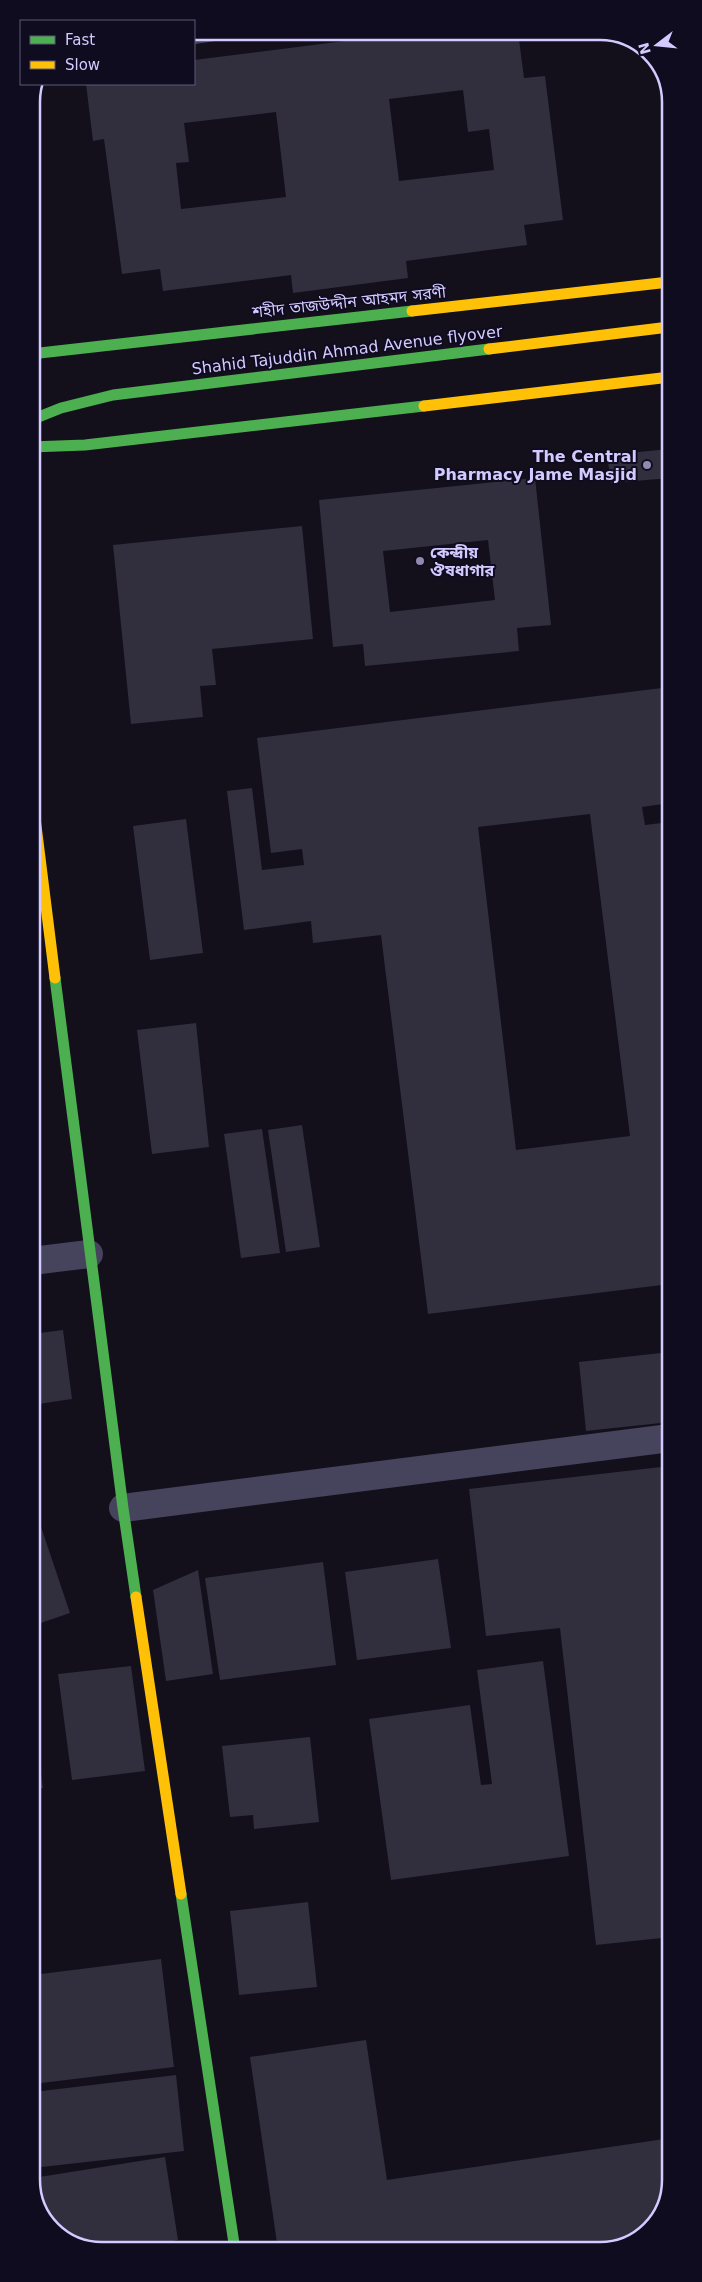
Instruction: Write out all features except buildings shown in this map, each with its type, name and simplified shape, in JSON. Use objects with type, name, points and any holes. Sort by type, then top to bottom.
[{"type":"main road","name":"শহীদ তাজউদ্দীন আহমদ সরণী","points":[[40,353],[662,283]]},
{"type":"main road","name":"Shahid Tajuddin Ahmad Avenue flyover","points":[[40,415],[78,402],[113,395],[662,328]]},
{"type":"main road","points":[[40,447],[85,445],[662,378]]},
{"type":"main road","points":[[40,859],[89,1254],[123,1508],[235,2242]]},
{"type":"street","points":[[40,1260],[89,1254]]},
{"type":"street","points":[[123,1508],[662,1439]]},
{"type":"traffic: fast","points":[[40,353],[412,311]]},
{"type":"traffic: fast","points":[[40,416],[61,408],[113,395],[489,349]]},
{"type":"traffic: fast","points":[[40,447],[85,445],[424,406]]},
{"type":"traffic: fast","points":[[55,978],[136,1597]]},
{"type":"traffic: fast","points":[[181,1894],[234,2242]]},
{"type":"traffic: slow","points":[[412,311],[662,283]]},
{"type":"traffic: slow","points":[[489,349],[662,328]]},
{"type":"traffic: slow","points":[[424,406],[662,378]]},
{"type":"traffic: slow","points":[[40,858],[55,978]]},
{"type":"traffic: slow","points":[[136,1597],[181,1894]]},
{"type":"place","name":"The Central Pharmacy Jame Masjid","points":[[647,465]]},
{"type":"place","name":"কেন্দ্রীয় ঔষধাগার","points":[[420,561]]}]
